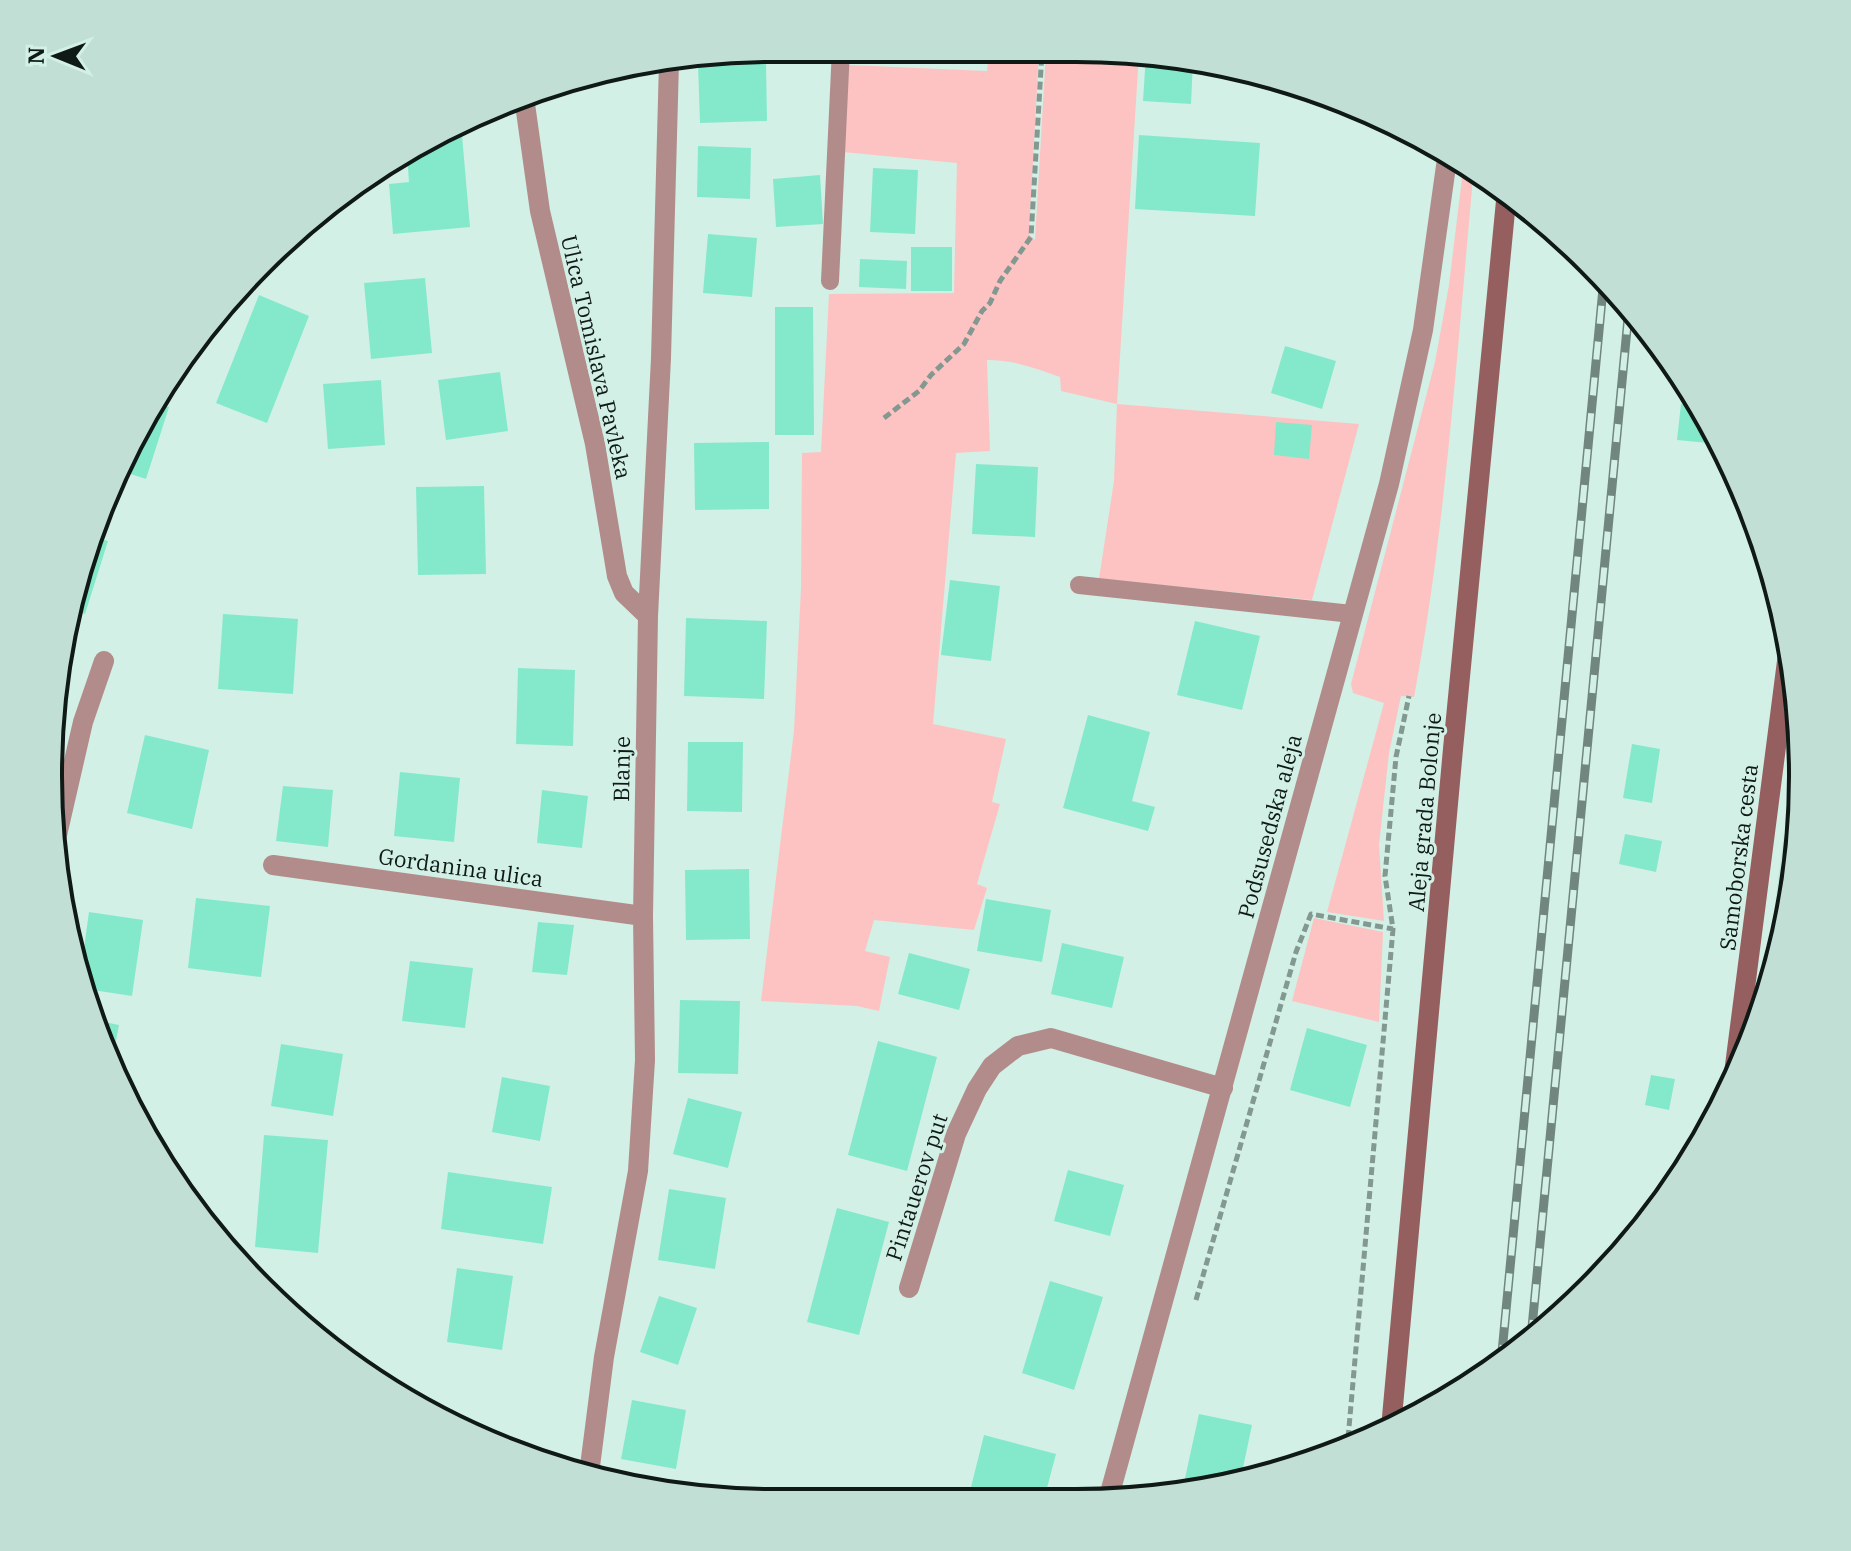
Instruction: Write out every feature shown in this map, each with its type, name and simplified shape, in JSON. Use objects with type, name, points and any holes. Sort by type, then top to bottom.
[{"type":"main road","name":"Aleja grada Bolonje","points":[[1392,1414],[1506,206]]},
{"type":"main road","name":"Samoborska cesta","points":[[1738,1040],[1784,688]]},
{"type":"street","name":"Blanje","points":[[590,1465],[604,1357],[638,1171],[645,1060],[643,916],[648,616],[661,358],[669,70]]},
{"type":"street","name":"Ulica Tomislava Pavleka","points":[[525,107],[540,211],[595,444],[617,576],[624,593],[648,616]]},
{"type":"street","name":"Podsusedska aleja","points":[[1112,1487],[1389,484],[1423,330],[1446,166]]},
{"type":"street","points":[[63,807],[83,722],[104,661]]},
{"type":"street","name":"Gordanina ulica","points":[[273,865],[643,916]]},
{"type":"street","name":"Pintauerov put","points":[[909,1288],[956,1134],[977,1089],[992,1066],[1018,1046],[1051,1038],[1223,1088]]},
{"type":"lane","points":[[830,281],[840,62]]},
{"type":"lane","points":[[1079,585],[1352,614]]},
{"type":"path","points":[[884,418],[919,391],[964,344],[1000,281],[1031,237],[1041,62]]},
{"type":"path","points":[[1348,1435],[1393,929],[1385,876],[1396,757],[1409,696]]},
{"type":"path","points":[[1192,1315],[1296,952],[1311,914],[1393,929]]},
{"type":"shaded area","points":[[988,62],[1038,62],[1029,234],[1035,240],[1045,62],[1138,65],[1117,404],[1061,391],[1060,377],[1015,363],[987,360],[990,451],[956,453],[933,724],[1006,739],[992,802],[1000,804],[977,884],[987,888],[974,930],[874,920],[865,951],[890,957],[879,1011],[857,1006],[761,1001],[794,731],[801,588],[802,453],[821,452],[829,294],[954,293],[957,163],[843,152],[849,65],[987,71]]},
{"type":"shaded area","points":[[1462,176],[1473,182],[1450,438],[1414,697],[1401,696],[1389,753],[1379,845],[1384,921],[1327,912],[1384,703],[1353,693],[1351,684],[1435,362],[1449,285]]},
{"type":"shaded area","points":[[1117,404],[1359,424],[1312,600],[1099,579],[1114,481]]},
{"type":"shaded area","points":[[1788,803],[1783,869],[1772,930]]},
{"type":"shaded area","points":[[1314,918],[1383,932],[1379,1022],[1292,1001]]},
{"type":"building","points":[[766,63],[767,121],[700,123],[698,67]]},
{"type":"building","points":[[1145,66],[1192,72],[1191,104],[1143,101]]},
{"type":"building","points":[[462,135],[470,227],[393,234],[389,184],[409,182],[408,165]]},
{"type":"building","points":[[1139,135],[1260,143],[1255,216],[1135,209]]},
{"type":"building","points":[[698,146],[751,148],[750,199],[697,197]]},
{"type":"building","points":[[873,168],[918,170],[915,234],[870,232]]},
{"type":"building","points":[[820,175],[823,224],[776,227],[773,179]]},
{"type":"building","points":[[708,234],[757,238],[752,297],[703,293]]},
{"type":"building","points":[[911,247],[952,247],[952,291],[911,291]]},
{"type":"building","points":[[860,259],[907,261],[906,289],[859,287]]},
{"type":"building","points":[[425,278],[432,353],[371,359],[364,283]]},
{"type":"building","points":[[259,295],[309,316],[267,423],[216,403]]},
{"type":"building","points":[[775,307],[813,307],[814,435],[775,435]]},
{"type":"building","points":[[1285,346],[1336,361],[1322,409],[1271,393]]},
{"type":"building","points":[[500,372],[508,431],[446,440],[438,380]]},
{"type":"building","points":[[381,380],[385,445],[328,449],[323,384]]},
{"type":"building","points":[[1681,404],[1684,404],[1706,443],[1677,440]]},
{"type":"building","points":[[166,406],[169,407],[146,479],[129,474],[158,419]]},
{"type":"building","points":[[1276,422],[1312,425],[1309,459],[1274,455]]},
{"type":"building","points":[[769,442],[769,509],[695,510],[694,443]]},
{"type":"building","points":[[976,464],[1038,467],[1035,537],[972,534]]},
{"type":"building","points":[[484,486],[486,574],[418,575],[416,487]]},
{"type":"building","points":[[102,539],[108,541],[85,614],[81,613],[86,591]]},
{"type":"building","points":[[950,580],[1000,586],[991,661],[941,655]]},
{"type":"building","points":[[223,614],[298,619],[293,694],[218,689]]},
{"type":"building","points":[[686,618],[767,621],[764,699],[684,696]]},
{"type":"building","points":[[1195,621],[1260,636],[1242,710],[1177,695]]},
{"type":"building","points":[[518,668],[575,670],[573,746],[516,744]]},
{"type":"building","points":[[1088,715],[1150,732],[1132,801],[1155,807],[1148,831],[1063,808]]},
{"type":"building","points":[[145,735],[209,750],[192,829],[127,813]]},
{"type":"building","points":[[688,742],[743,742],[742,812],[687,811]]},
{"type":"building","points":[[1632,744],[1660,749],[1652,803],[1623,798]]},
{"type":"building","points":[[400,772],[460,778],[454,842],[394,836]]},
{"type":"building","points":[[283,786],[333,790],[328,847],[276,841]]},
{"type":"building","points":[[542,790],[588,796],[582,848],[537,843]]},
{"type":"building","points":[[1625,834],[1662,841],[1656,872],[1619,864]]},
{"type":"building","points":[[749,869],[750,939],[686,940],[685,870]]},
{"type":"building","points":[[196,898],[270,906],[261,977],[188,968]]},
{"type":"building","points":[[986,899],[1051,910],[1042,962],[977,951]]},
{"type":"building","points":[[89,912],[143,920],[132,996],[95,990],[84,950]]},
{"type":"building","points":[[538,922],[574,925],[567,975],[532,972]]},
{"type":"building","points":[[1062,943],[1124,957],[1112,1008],[1051,994]]},
{"type":"building","points":[[909,953],[970,969],[959,1010],[898,994]]},
{"type":"building","points":[[410,961],[473,968],[465,1028],[402,1021]]},
{"type":"building","points":[[680,1000],[740,1001],[738,1074],[678,1073]]},
{"type":"building","points":[[106,1022],[119,1025],[115,1046]]},
{"type":"building","points":[[1307,1028],[1367,1045],[1350,1107],[1290,1090]]},
{"type":"building","points":[[878,1041],[937,1057],[907,1171],[848,1155]]},
{"type":"building","points":[[281,1044],[343,1054],[333,1116],[271,1106]]},
{"type":"building","points":[[1651,1075],[1675,1079],[1669,1110],[1645,1105]]},
{"type":"building","points":[[502,1077],[550,1086],[540,1141],[492,1132]]},
{"type":"building","points":[[688,1098],[742,1112],[728,1168],[673,1154]]},
{"type":"building","points":[[264,1135],[328,1140],[318,1253],[255,1247]]},
{"type":"building","points":[[1068,1170],[1124,1185],[1110,1236],[1054,1221]]},
{"type":"building","points":[[448,1172],[552,1187],[543,1244],[441,1229]]},
{"type":"building","points":[[669,1189],[726,1198],[715,1269],[658,1260]]},
{"type":"building","points":[[837,1208],[889,1222],[859,1335],[807,1322]]},
{"type":"building","points":[[457,1268],[513,1276],[502,1350],[447,1342]]},
{"type":"building","points":[[1050,1281],[1103,1297],[1074,1390],[1022,1373]]},
{"type":"building","points":[[659,1296],[697,1308],[678,1365],[640,1352]]},
{"type":"building","points":[[632,1400],[686,1410],[676,1469],[621,1459]]},
{"type":"building","points":[[1199,1414],[1252,1425],[1243,1469],[1185,1480]]},
{"type":"building","points":[[984,1435],[1056,1454],[1047,1489],[970,1489]]},
{"type":"railway","points":[[1502,1347],[1602,295]]},
{"type":"railway","points":[[1532,1323],[1628,324]]}]
